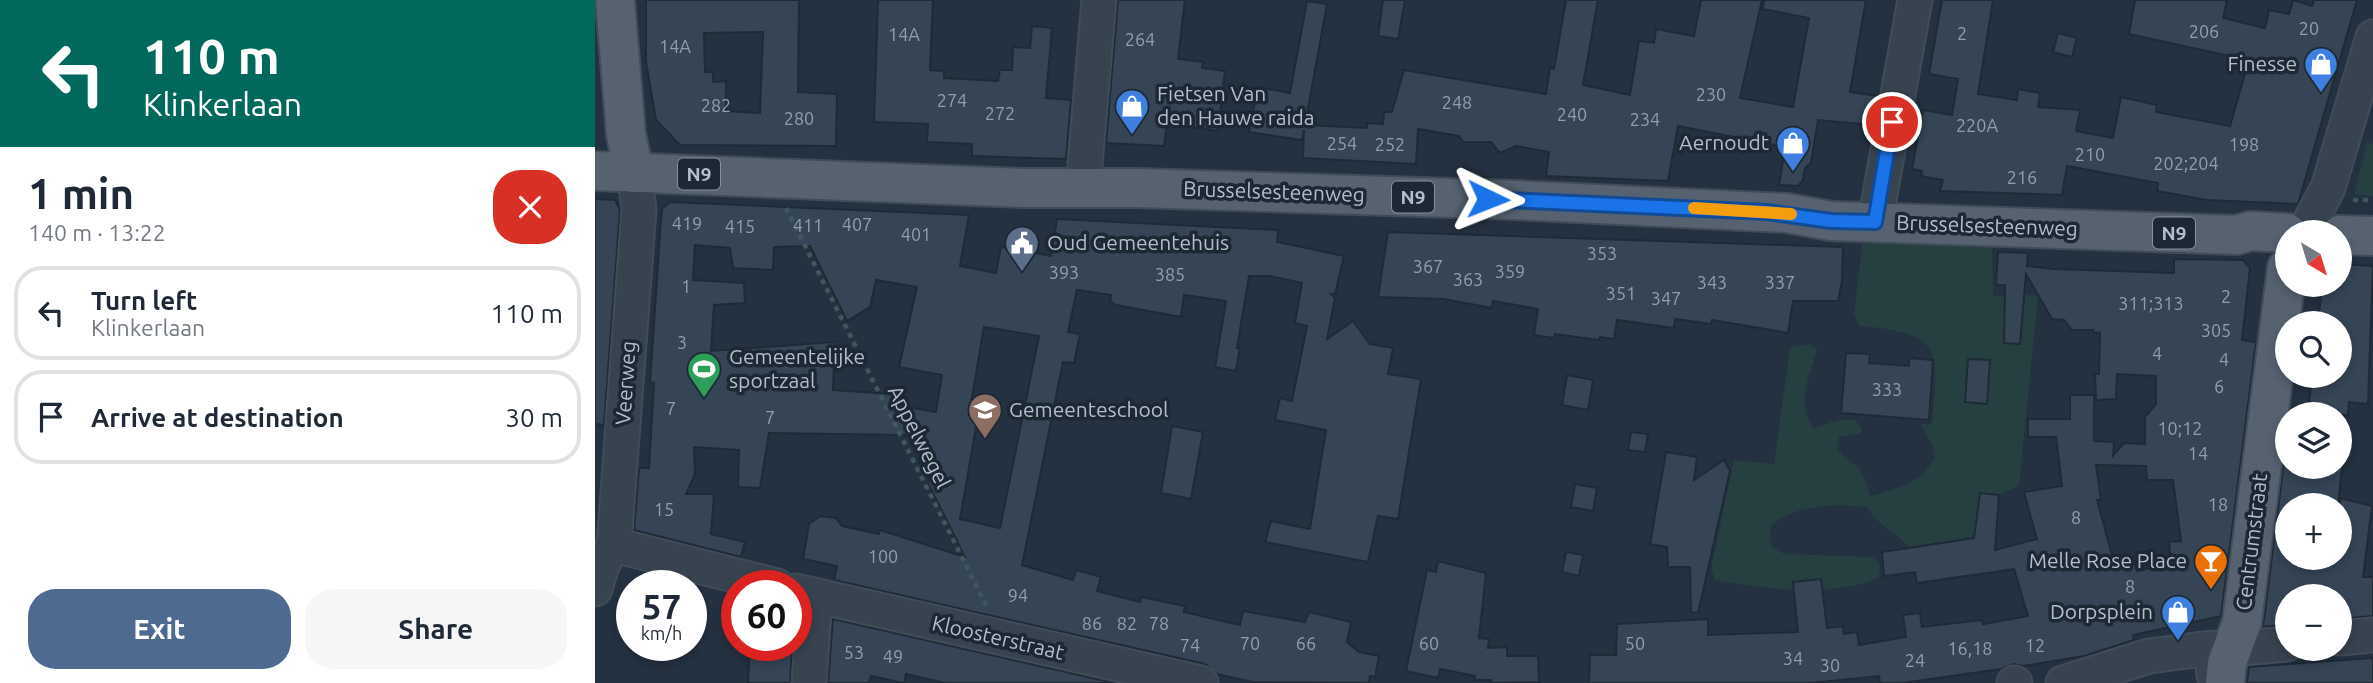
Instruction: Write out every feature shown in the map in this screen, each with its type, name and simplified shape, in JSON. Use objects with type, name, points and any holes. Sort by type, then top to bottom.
[{"type":"main road","points":[[615,0],[626,134],[634,173]]},
{"type":"main road","name":"Brusselsesteenweg","points":[[595,171],[1515,200],[1787,213],[1831,221],[2237,235],[2250,231],[2275,232]]},
{"type":"main road","name":"Centrumstraat","points":[[2224,669],[2242,622],[2283,298]]},
{"type":"street","points":[[1083,188],[1099,0]]},
{"type":"street","points":[[1875,222],[1915,0]]},
{"type":"street","points":[[2341,220],[2328,188],[2373,37]]},
{"type":"street","name":"Veerweg","points":[[595,589],[602,565],[614,545],[639,209],[634,173]]},
{"type":"street","points":[[614,545],[721,572]]},
{"type":"street","name":"Kloosterstraat","points":[[812,595],[1201,683]]},
{"type":"street","points":[[2352,637],[2373,635]]},
{"type":"street","points":[[2063,683],[2149,656],[2211,648],[2224,669],[2275,649]]},
{"type":"street","points":[[808,661],[809,683]]},
{"type":"path","name":"Appelwegel","points":[[782,177],[782,201],[991,616],[991,636]]},
{"type":"green space","points":[[2367,142],[2373,144],[2373,196],[2354,194]]},
{"type":"green space","points":[[1863,238],[1992,241],[1993,296],[2038,295],[2019,486],[1998,495],[1993,549],[1914,553],[1877,520],[1867,507],[1816,507],[1792,513],[1770,527],[1771,546],[1784,554],[1873,557],[1880,565],[1879,578],[1840,588],[1819,590],[1776,589],[1715,580],[1711,569],[1734,460],[1774,464],[1790,347],[1810,344],[1817,350],[1805,399],[1813,429],[1848,419],[1859,424],[1862,430],[1859,434],[1839,437],[1837,449],[1862,473],[1870,496],[1907,484],[1923,474],[1935,457],[1921,424],[1932,425],[1935,379],[1930,350],[1922,341],[1908,334],[1859,326],[1854,313]]},
{"type":"building","points":[[646,0],[799,0],[798,92],[837,94],[836,146],[680,145],[656,120],[646,62]],"holes":[[[763,32],[760,113],[726,111],[726,81],[713,82],[713,72],[705,72],[704,33]]]},
{"type":"building","points":[[878,0],[933,0],[930,70],[944,71],[944,78],[998,81],[1000,70],[1012,70],[1013,47],[1030,48],[1032,26],[1052,28],[1046,98],[1071,100],[1066,159],[972,156],[972,144],[927,142],[928,124],[874,122]]},
{"type":"building","points":[[1118,0],[1185,0],[1178,59],[1203,62],[1202,68],[1225,71],[1218,131],[1167,124],[1164,146],[1106,143]]},
{"type":"building","points":[[1383,0],[1405,0],[1398,39],[1378,36]]},
{"type":"building","points":[[1566,0],[1598,0],[1583,85],[1630,95],[1639,41],[1654,43],[1656,29],[1694,36],[1701,0],[1762,0],[1740,98],[1793,107],[1809,18],[1763,9],[1764,0],[1866,0],[1850,92],[1878,96],[1873,125],[1818,120],[1811,163],[1805,168],[1803,180],[1798,186],[1779,185],[1785,147],[1678,126],[1668,181],[1546,176],[1549,152],[1516,146],[1500,153],[1491,142],[1463,142],[1459,136],[1418,129],[1416,164],[1303,158],[1304,130],[1302,140],[1249,132],[1258,87],[1290,93],[1307,1],[1327,4],[1305,125],[1367,128],[1367,123],[1383,124],[1384,112],[1392,112],[1404,70],[1546,94],[1550,67],[1554,69]]},
{"type":"building","points":[[1942,0],[1993,0],[1978,94],[2017,100],[2018,89],[2040,93],[2038,107],[2080,110],[2076,131],[2113,138],[2121,97],[2157,105],[2156,112],[2230,126],[2246,70],[2232,67],[2234,57],[2129,34],[2135,0],[2227,0],[2223,18],[2265,28],[2269,10],[2289,14],[2293,0],[2312,6],[2314,0],[2357,0],[2298,204],[2207,200],[2157,191],[2158,183],[2067,166],[2062,195],[1940,191],[1943,180],[1921,176],[1922,171],[1912,169],[1923,110],[1952,115],[1958,79],[1929,74]]},
{"type":"building","points":[[2058,33],[2077,38],[2072,57],[2053,52]]},
{"type":"building","points":[[595,199],[615,200],[620,210],[604,425],[595,424]]},
{"type":"building","points":[[670,202],[969,215],[960,266],[996,273],[1001,247],[1051,256],[1057,219],[1278,230],[1277,242],[1344,256],[1335,294],[1331,294],[1335,298],[1327,339],[1353,321],[1370,344],[1393,348],[1388,374],[1421,379],[1398,519],[1378,516],[1368,562],[1265,542],[1271,521],[1310,529],[1326,430],[1275,420],[1280,398],[1292,401],[1307,326],[1295,323],[1302,283],[1270,276],[1249,276],[1237,348],[1240,348],[1236,371],[1215,367],[1226,301],[1184,295],[1181,317],[1116,305],[1110,301],[1111,295],[1077,290],[1068,332],[1080,334],[1074,363],[1063,362],[1022,565],[1073,580],[1076,570],[1101,577],[1097,591],[1140,602],[1141,597],[1185,606],[1184,612],[1240,625],[1243,611],[1305,622],[1309,612],[1351,622],[1347,642],[1359,652],[1379,656],[1375,677],[1370,676],[1369,683],[1252,682],[1217,674],[1205,664],[834,580],[837,566],[803,559],[809,524],[820,516],[836,518],[842,526],[879,534],[880,530],[965,557],[928,483],[931,465],[919,463],[923,439],[904,435],[769,433],[760,488],[738,487],[739,450],[694,447],[695,474],[686,494],[714,494],[711,534],[745,542],[741,557],[634,530],[639,468],[649,468],[654,383],[650,382],[662,209]],"holes":[[[695,245],[730,248],[733,268],[773,270],[774,247],[810,246],[847,321],[870,307],[876,280],[917,287],[899,367],[942,375],[936,412],[890,404],[893,394],[833,390],[835,342],[711,351],[714,305],[745,303],[744,283],[693,280]],[[984,327],[1039,336],[1000,528],[960,519],[978,417],[969,415]]]},
{"type":"building","points":[[1388,232],[1843,247],[1842,281],[1838,301],[1793,301],[1788,333],[1712,320],[1711,324],[1675,319],[1674,328],[1617,320],[1614,339],[1600,337],[1599,340],[1555,334],[1554,338],[1534,335],[1538,309],[1493,301],[1492,308],[1444,299],[1378,297]]},
{"type":"building","points":[[1998,252],[2028,253],[2027,266],[2054,269],[2174,273],[2174,259],[2243,260],[2250,268],[2242,340],[2256,342],[2221,616],[2133,635],[2134,640],[2084,656],[2023,666],[2013,664],[2001,669],[1902,683],[1880,683],[1879,676],[1812,683],[1589,683],[1590,655],[1616,655],[1617,624],[1708,619],[1708,635],[1798,632],[1793,582],[1821,579],[1827,628],[1843,626],[1844,634],[1857,632],[1859,645],[1906,637],[1903,615],[1920,613],[1922,627],[1982,620],[1983,624],[2028,616],[2014,569],[1917,583],[1915,572],[1884,576],[1882,552],[1974,538],[1980,493],[1999,495],[1995,550],[2037,539],[2024,492],[2062,486],[2056,437],[2028,437],[2028,419],[2070,419],[2070,395],[2094,395],[2094,441],[2114,442],[2113,456],[2124,443],[2145,444],[2145,417],[2156,404],[2156,376],[2117,374],[2116,399],[2096,400],[2095,374],[2099,374],[2100,333],[2093,330],[2072,330],[2064,320],[2052,319],[2026,274],[2020,344],[2004,343],[2005,285],[1996,285]],"holes":[[[2096,465],[2146,466],[2147,480],[2173,480],[2181,541],[2169,542],[2171,564],[2137,571],[2133,557],[2114,562],[2097,500],[2101,500]]]},
{"type":"building","points":[[2352,265],[2373,266],[2368,404],[2309,402],[2311,388],[2352,388],[2352,311],[2319,311],[2321,298],[2352,298]]},
{"type":"building","points":[[1846,353],[1870,354],[1869,363],[1909,366],[1909,358],[1933,360],[1929,420],[1841,413]]},
{"type":"building","points":[[1968,359],[1990,360],[1987,404],[1965,402]]},
{"type":"building","points":[[1567,375],[1593,380],[1588,410],[1562,405]]},
{"type":"building","points":[[1172,426],[1203,432],[1191,499],[1161,493]]},
{"type":"building","points":[[1631,432],[1648,434],[1645,452],[1628,450]]},
{"type":"building","points":[[1666,452],[1697,457],[1694,480],[1724,460],[1730,471],[1698,613],[1691,612],[1690,567],[1668,567],[1667,547],[1650,544]]},
{"type":"building","points":[[2282,479],[2341,479],[2339,493],[2280,493]]},
{"type":"building","points":[[1575,484],[1597,488],[1593,511],[1571,507]]},
{"type":"building","points":[[2352,501],[2372,506],[2363,577],[2373,577],[2373,616],[2352,618],[2352,584],[2275,584],[2275,626],[2263,627],[2275,533],[2275,570],[2352,570]]},
{"type":"building","points":[[1566,552],[1583,555],[1579,576],[1562,572]]},
{"type":"building","points":[[1438,561],[1486,573],[1479,638],[1489,639],[1488,648],[1507,647],[1507,656],[1538,656],[1539,682],[1491,683],[1491,680],[1474,680],[1475,676],[1440,669],[1438,678],[1406,671],[1427,570],[1436,572]]},
{"type":"building","points":[[833,619],[1114,683],[945,683],[906,674],[904,683],[871,676],[869,683],[828,683]]},
{"type":"building","points":[[2373,658],[2373,683],[2247,683],[2249,667]]},
{"type":"building","points":[[749,661],[791,661],[790,683],[748,683]]},
{"type":"slow traffic","points":[[1694,208],[1791,214]]},
{"type":"place","name":"Finesse","points":[[2321,94]]},
{"type":"place","name":"Fietsen Van den Hauwe raida","points":[[1132,136]]},
{"type":"place","name":"Aernoudt","points":[[1793,173]]},
{"type":"place","name":"Oud Gemeentehuis","points":[[1022,273]]},
{"type":"place","name":"Gemeentelijke sportzaal","points":[[704,399]]},
{"type":"place","name":"Gemeenteschool","points":[[985,440]]},
{"type":"place","name":"Melle Rose Place","points":[[2211,591]]},
{"type":"place","name":"Dorpsplein","points":[[2178,642]]},
{"type":"route","points":[[1488,199],[1787,213],[1831,221],[1875,222],[1892,122]]}]
